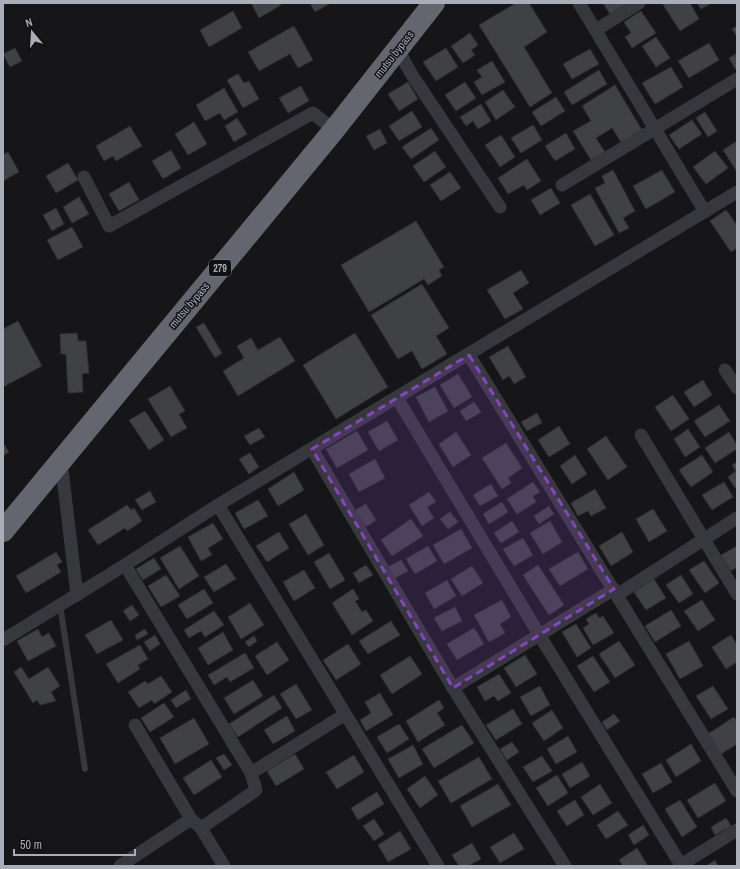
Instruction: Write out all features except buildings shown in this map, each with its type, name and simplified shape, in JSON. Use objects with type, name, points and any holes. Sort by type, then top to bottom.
[{"type":"highway","name":"mutsu bypass","points":[[3,531],[334,130],[434,3]]},
{"type":"street","points":[[579,3],[657,130],[705,212]]},
{"type":"street","points":[[596,30],[639,3]]},
{"type":"street","points":[[398,50],[412,75],[500,207]]},
{"type":"street","points":[[562,185],[657,130],[737,79]]},
{"type":"street","points":[[84,178],[109,226],[313,113],[334,130]]},
{"type":"street","points":[[3,640],[125,565],[218,505],[737,192]]},
{"type":"street","points":[[469,355],[737,791]]},
{"type":"street","points":[[725,370],[737,388]]},
{"type":"street","points":[[397,398],[680,865],[737,830]]},
{"type":"street","points":[[641,435],[737,594]]},
{"type":"street","points":[[312,449],[453,688],[565,866]]},
{"type":"street","points":[[61,461],[77,595]]},
{"type":"street","points":[[218,505],[344,715],[438,866]]},
{"type":"street","points":[[453,688],[703,540],[737,518]]},
{"type":"street","points":[[125,565],[251,772],[256,790],[201,828]]},
{"type":"street","points":[[251,772],[344,715]]},
{"type":"street","points":[[135,725],[191,819],[201,828],[224,866]]},
{"type":"street","points":[[120,866],[191,819]]},
{"type":"lane","points":[[60,605],[86,769]]},
{"type":"highlighted area","points":[[469,355],[614,589],[453,688],[312,449]]}]
